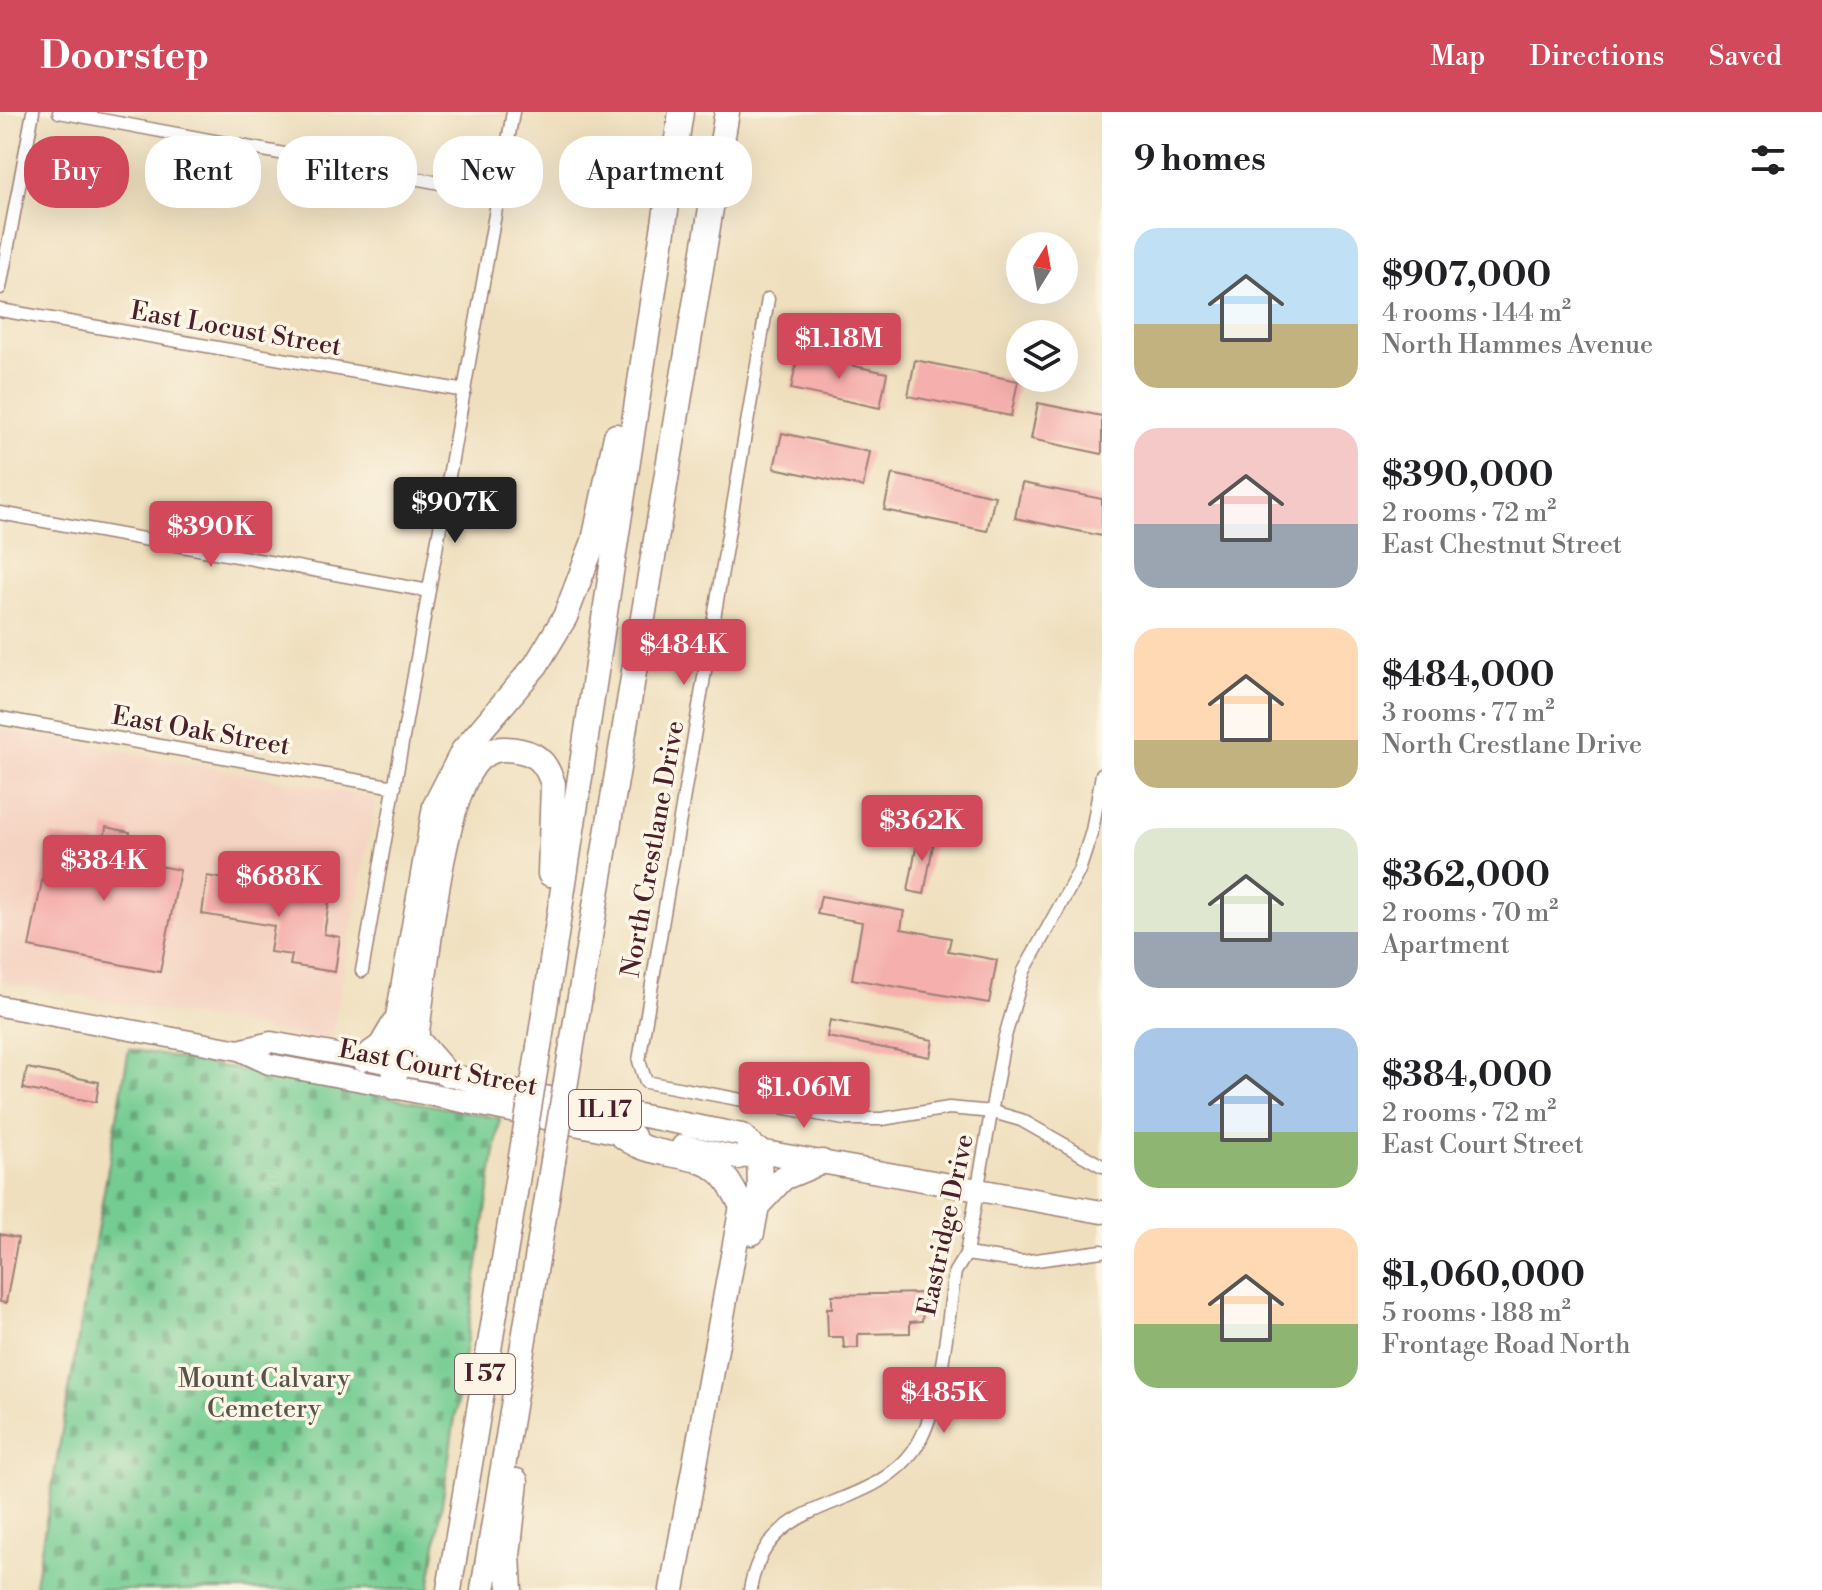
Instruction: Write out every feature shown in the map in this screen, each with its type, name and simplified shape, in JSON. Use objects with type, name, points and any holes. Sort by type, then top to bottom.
[{"type":"highway","points":[[534,1048],[681,112]]},
{"type":"highway","name":"I 57","points":[[483,1590],[727,112]]},
{"type":"highway","points":[[396,1076],[398,1017],[435,806],[463,751],[536,665],[558,629],[594,541],[662,231]]},
{"type":"highway","points":[[396,1076],[416,1038],[447,839],[465,780],[479,759],[505,748],[530,753],[541,760],[553,784],[553,845],[534,1048]]},
{"type":"highway","points":[[363,1059],[381,1046],[398,1017]]},
{"type":"highway","points":[[416,1038],[447,1074]]},
{"type":"highway","name":"I 57","points":[[449,1590],[525,1133],[534,1048]]},
{"type":"highway","name":"IL 17","points":[[447,1074],[513,1091],[742,1135],[759,1151]]},
{"type":"highway","name":"East Court Street","points":[[396,1076],[619,1133],[738,1158],[759,1151],[1102,1212]]},
{"type":"highway","points":[[619,1133],[635,1147],[714,1167],[726,1177],[749,1207]]},
{"type":"highway","points":[[688,1590],[759,1151]]},
{"type":"highway","points":[[672,1590],[749,1207],[783,1178],[822,1162]]},
{"type":"highway","points":[[510,1590],[508,1556],[543,1228]]},
{"type":"main road","name":"East Court Street","points":[[0,1006],[239,1050],[269,1064],[396,1076]]},
{"type":"main road","name":"IL 17","points":[[239,1050],[271,1042],[363,1059],[396,1076],[447,1074]]},
{"type":"street","points":[[1,279],[33,112]]},
{"type":"street","points":[[59,112],[433,182]]},
{"type":"street","points":[[509,136],[513,112]]},
{"type":"street","points":[[362,971],[497,208]]},
{"type":"street","name":"North Crestlane Drive","points":[[768,299],[639,1061],[642,1074],[646,1082],[844,1119],[882,1119],[949,1108],[993,1112]]},
{"type":"street","name":"East Locust Street","points":[[0,310],[465,391]]},
{"type":"street","points":[[0,513],[429,591]]},
{"type":"street","name":"East Oak Street","points":[[0,718],[395,787]]},
{"type":"street","name":"Eastridge Drive","points":[[750,1590],[762,1550],[778,1534],[808,1511],[877,1484],[899,1468],[928,1426],[955,1272],[966,1254],[1004,1040],[1024,971],[1079,871],[1092,831],[1102,774]]},
{"type":"street","points":[[993,1112],[1021,1120],[1102,1166]]},
{"type":"street","points":[[966,1254],[1022,1262],[1102,1251]]},
{"type":"shaded area","points":[[0,729],[372,797],[375,805],[332,1035],[326,1040],[0,982]]},
{"type":"green space","name":"Mount Calvary Cemetery","points":[[129,1049],[500,1118],[429,1590],[34,1590]]},
{"type":"building","points":[[798,354],[887,373],[880,408],[791,389]]},
{"type":"building","points":[[915,360],[1006,379],[1006,392],[1016,392],[1011,416],[908,396]]},
{"type":"building","points":[[1038,403],[1102,416],[1102,454],[1031,439]]},
{"type":"building","points":[[782,433],[870,452],[863,487],[774,468]]},
{"type":"building","points":[[892,474],[995,496],[987,531],[884,510]]},
{"type":"building","points":[[1022,483],[1102,499],[1102,536],[1015,518]]},
{"type":"building","points":[[106,827],[130,832],[128,847],[145,850],[143,863],[180,870],[160,972],[29,947],[51,835],[103,845]]},
{"type":"building","points":[[919,832],[935,835],[924,894],[908,891]]},
{"type":"building","points":[[207,876],[330,896],[324,934],[340,937],[335,972],[290,965],[292,955],[270,952],[274,926],[202,914]]},
{"type":"building","points":[[821,896],[904,911],[901,929],[951,938],[948,951],[997,960],[989,1003],[852,979],[862,922],[817,914]]},
{"type":"building","points":[[830,1020],[933,1040],[930,1057],[827,1037]]},
{"type":"building","points":[[27,1068],[99,1082],[96,1102],[23,1089]]},
{"type":"building","points":[[0,1234],[18,1238],[6,1303],[0,1302]]},
{"type":"building","points":[[925,1293],[922,1321],[910,1322],[910,1333],[858,1334],[858,1348],[844,1348],[843,1337],[828,1337],[827,1308],[832,1308],[832,1295]]}]
